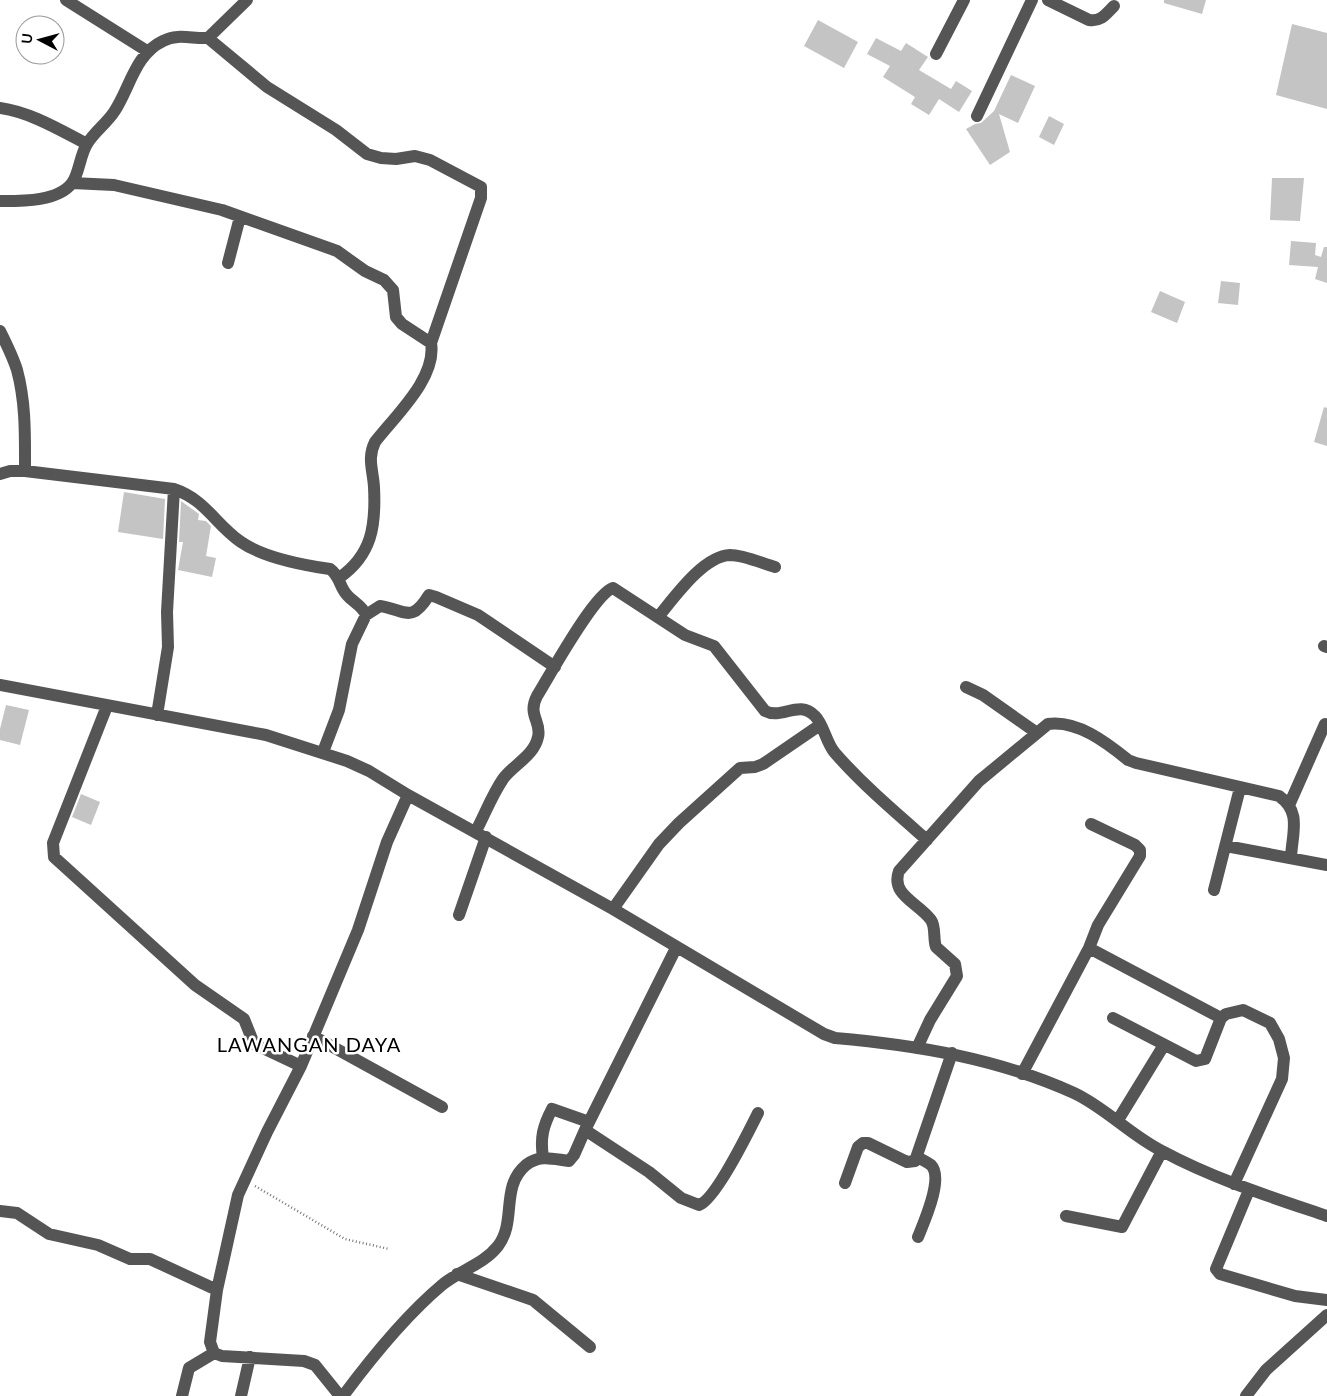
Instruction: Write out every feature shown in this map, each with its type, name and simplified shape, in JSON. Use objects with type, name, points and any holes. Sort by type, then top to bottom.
[{"type":"street","points":[[66,0],[147,51]]},
{"type":"street","points":[[208,38],[247,0]]},
{"type":"street","points":[[936,54],[964,0]]},
{"type":"street","points":[[977,116],[1032,0]]},
{"type":"street","points":[[1048,0],[1089,20],[1096,21],[1101,19],[1114,6]]},
{"type":"street","points":[[0,200],[30,201],[61,192],[72,183],[87,144],[115,110],[147,51],[163,41],[182,35],[208,38],[267,87],[336,130],[367,154],[396,159],[415,156],[430,160],[481,187],[481,198],[431,343],[432,351],[428,371],[421,384],[375,442],[370,452],[374,487],[371,536],[366,550],[358,564],[339,578]]},
{"type":"street","points":[[0,108],[49,125],[87,144]]},
{"type":"street","points":[[72,183],[102,183],[131,188],[222,210],[337,251],[365,272],[384,280],[393,290],[396,317],[402,324],[431,343]]},
{"type":"street","points":[[228,263],[240,217]]},
{"type":"street","points":[[0,331],[17,369],[22,395],[25,424],[25,471]]},
{"type":"street","points":[[0,474],[10,471],[25,471],[174,490],[190,495],[200,502],[241,542],[265,554],[330,569],[339,578],[347,595],[364,610],[366,615]]},
{"type":"street","points":[[157,715],[168,647],[167,612],[174,490]]},
{"type":"street","points":[[658,617],[694,576],[718,556],[732,555],[775,567]]},
{"type":"street","points":[[458,915],[481,834],[504,778],[526,757],[538,738],[533,704],[582,622],[606,590],[613,588],[685,635],[714,646],[765,711],[771,714],[780,714],[793,708],[799,708],[815,716],[833,751],[861,782],[927,840]]},
{"type":"street","points":[[323,752],[339,710],[352,644],[366,615],[380,606],[410,615],[416,613],[429,595],[436,597],[478,615],[554,668]]},
{"type":"street","points":[[0,685],[266,735],[323,752],[369,771],[408,795],[481,834],[824,1034],[835,1038],[952,1053],[1022,1074],[1073,1093],[1097,1106],[1118,1120],[1135,1135],[1162,1151],[1249,1190],[1327,1216]]},
{"type":"street","points":[[966,687],[983,695],[1037,733]]},
{"type":"street","points":[[107,706],[54,843],[54,857],[195,985],[244,1019],[254,1044],[301,1066]]},
{"type":"street","points":[[917,1048],[930,1020],[953,984],[957,970],[955,964],[936,947],[932,921],[898,888],[896,880],[898,871],[979,781],[1048,724],[1060,722],[1075,726],[1128,760],[1279,796],[1290,804],[1294,816],[1291,858]]},
{"type":"street","points":[[1290,804],[1325,724]]},
{"type":"street","points":[[612,909],[660,844],[679,823],[740,768],[755,768],[763,764],[820,725]]},
{"type":"street","points":[[1214,890],[1240,788]]},
{"type":"street","points":[[408,795],[387,842],[358,930],[301,1066],[245,1180],[234,1212],[217,1290],[210,1342],[214,1353],[222,1356],[295,1359],[315,1364],[342,1396],[368,1362],[401,1325],[441,1286],[457,1274],[482,1261],[498,1246],[508,1226],[509,1197],[512,1185],[526,1165],[543,1157],[569,1161],[574,1156],[587,1126],[676,948]]},
{"type":"street","points":[[1022,1074],[1089,948],[1098,925],[1140,856],[1140,850],[1135,845],[1091,824]]},
{"type":"street","points":[[1226,846],[1327,865]]},
{"type":"street","points":[[1089,948],[1221,1018]]},
{"type":"street","points":[[1113,1018],[1196,1061],[1205,1059],[1221,1018],[1226,1014],[1243,1010],[1270,1023],[1279,1039],[1284,1058],[1282,1079],[1234,1184]]},
{"type":"street","points":[[313,1036],[442,1107]]},
{"type":"street","points":[[1118,1120],[1164,1045]]},
{"type":"street","points":[[845,1183],[858,1147],[863,1143],[868,1143],[907,1162],[915,1161],[952,1053]]},
{"type":"street","points":[[543,1157],[540,1141],[544,1123],[552,1109],[587,1126],[681,1198],[699,1205],[705,1203],[721,1179],[742,1145],[758,1113]]},
{"type":"street","points":[[1066,1216],[1122,1227],[1162,1151]]},
{"type":"street","points":[[917,1157],[930,1164],[935,1178],[931,1203],[918,1237]]},
{"type":"street","points":[[1249,1190],[1216,1269],[1220,1274],[1286,1294],[1327,1300]]},
{"type":"street","points":[[0,1211],[17,1213],[54,1235],[98,1245],[130,1258],[150,1259],[217,1290]]},
{"type":"street","points":[[457,1274],[533,1300],[590,1347]]},
{"type":"street","points":[[1246,1396],[1266,1370],[1327,1315]]},
{"type":"street","points":[[182,1396],[189,1368],[214,1353]]},
{"type":"street","points":[[241,1396],[250,1357]]},
{"type":"path","points":[[245,1180],[344,1239],[389,1249]]},
{"type":"building","points":[[1164,0],[1206,0],[1202,14],[1164,3]]},
{"type":"building","points":[[818,20],[858,42],[844,68],[804,46]]},
{"type":"building","points":[[1292,24],[1327,33],[1327,109],[1276,95]]},
{"type":"building","points":[[876,38],[901,51],[906,43],[928,57],[919,70],[951,89],[956,81],[972,91],[959,112],[939,99],[929,115],[911,104],[915,97],[883,77],[890,66],[867,54]]},
{"type":"building","points":[[1011,75],[1035,86],[1018,123],[999,114],[1010,152],[990,165],[966,129],[981,123],[994,111]]},
{"type":"building","points":[[1049,116],[1064,124],[1054,145],[1039,137]]},
{"type":"building","points":[[1272,178],[1304,178],[1300,221],[1270,220]]},
{"type":"building","points":[[1291,241],[1316,243],[1315,255],[1321,257],[1324,247],[1327,247],[1327,283],[1315,279],[1318,267],[1289,265]]},
{"type":"building","points":[[1221,281],[1240,283],[1238,305],[1218,303]]},
{"type":"building","points":[[1160,291],[1185,302],[1177,323],[1151,312]]},
{"type":"building","points":[[1324,407],[1327,408],[1327,446],[1314,442]]},
{"type":"building","points":[[124,492],[165,499],[163,539],[118,532]]},
{"type":"building","points":[[181,501],[199,514],[198,520],[206,521],[211,526],[206,556],[216,558],[212,577],[178,570],[183,542],[179,542]]},
{"type":"building","points":[[6,705],[29,710],[20,745],[0,740],[0,729]]},
{"type":"building","points":[[81,794],[100,802],[91,825],[72,817]]},
{"type":"district","name":"LAWANGAN DAYA","points":[[309,1044]]}]
